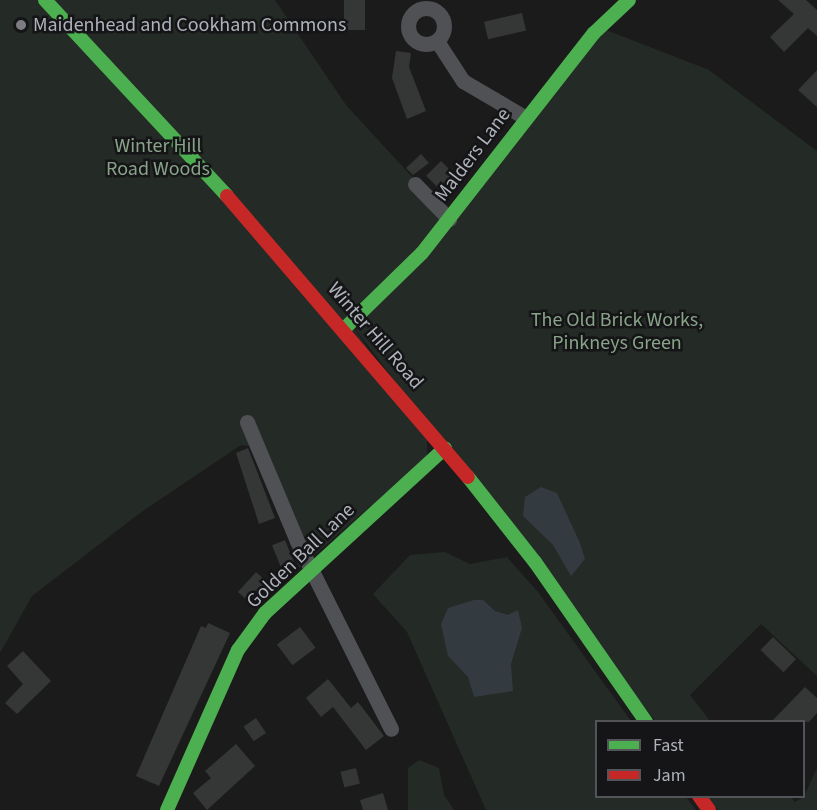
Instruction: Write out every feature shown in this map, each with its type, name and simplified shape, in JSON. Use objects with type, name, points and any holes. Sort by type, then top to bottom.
[{"type":"street","name":"Winter Hill Road","points":[[45,0],[242,212],[445,448],[535,562],[645,720]]},
{"type":"street","name":"Malders Lane","points":[[343,330],[422,253],[594,33],[629,0]]},
{"type":"street","points":[[437,41],[463,81],[526,118]]},
{"type":"street","points":[[415,184],[449,219]]},
{"type":"street","points":[[247,422],[310,569],[391,729]]},
{"type":"street","name":"Golden Ball Lane","points":[[167,810],[238,650],[265,613],[310,569],[445,448]]},
{"type":"green space","name":"Winter Hill Road Woods","points":[[0,0],[275,0],[346,105],[448,216],[354,328],[427,436],[427,458],[299,568],[254,447],[241,445],[140,513],[32,596],[0,653]]},
{"type":"green space","name":"The Old Brick Works, Pinkneys Green","points":[[601,28],[709,70],[817,151],[817,676],[761,624],[690,695],[709,720],[654,720],[356,330]]},
{"type":"green space","points":[[445,552],[470,564],[507,557],[538,592],[630,720],[595,720],[595,798],[687,798],[696,810],[486,810],[407,632],[373,594],[410,555]]},
{"type":"green space","points":[[419,760],[439,768],[444,795],[454,810],[408,810],[408,768]]},
{"type":"green space","points":[[817,768],[817,810],[718,810],[708,798],[792,798],[795,802],[805,798]]},
{"type":"shaded area","points":[[541,487],[557,493],[580,543],[585,559],[571,576],[553,545],[523,516],[525,497]]},
{"type":"shaded area","points":[[474,600],[483,600],[495,611],[508,615],[518,610],[522,628],[511,664],[513,691],[474,697],[468,677],[448,656],[441,624],[448,608]]},
{"type":"building","points":[[344,0],[365,0],[365,30],[344,30]]},
{"type":"building","points":[[778,0],[806,0],[817,10],[817,36],[808,28],[784,52],[770,37],[794,14]]},
{"type":"building","points":[[522,13],[526,31],[488,39],[484,22]]},
{"type":"building","points":[[396,51],[411,53],[409,67],[426,111],[407,119],[392,78]]},
{"type":"building","points":[[817,70],[817,107],[798,90]]},
{"type":"building","points":[[421,154],[429,163],[413,175],[406,168]]},
{"type":"building","points":[[441,161],[461,181],[446,196],[426,176]]},
{"type":"building","points":[[248,448],[275,518],[259,524],[236,453]]},
{"type":"building","points":[[285,540],[294,562],[281,567],[272,545]]},
{"type":"building","points":[[256,572],[267,582],[249,602],[238,592]]},
{"type":"building","points":[[208,623],[230,633],[159,786],[136,776],[201,626],[206,628]]},
{"type":"building","points":[[300,627],[316,648],[292,665],[277,644]]},
{"type":"building","points":[[773,637],[796,659],[784,672],[760,650]]},
{"type":"building","points":[[23,651],[51,681],[17,714],[5,703],[23,684],[7,666]]},
{"type":"building","points":[[328,679],[351,708],[358,702],[384,736],[366,750],[333,707],[321,717],[306,698]]},
{"type":"building","points":[[805,687],[817,698],[817,713],[809,722],[773,720]]},
{"type":"building","points":[[256,718],[266,733],[254,741],[244,726]]},
{"type":"building","points":[[236,744],[255,766],[207,810],[193,793],[211,778],[205,771]]},
{"type":"building","points":[[356,768],[360,784],[344,787],[340,772]]},
{"type":"building","points":[[383,793],[388,810],[363,810],[360,800]]},
{"type":"traffic: fast","points":[[45,0],[227,196]]},
{"type":"traffic: fast","points":[[343,330],[422,253],[594,33],[629,0]]},
{"type":"traffic: fast","points":[[167,810],[238,650],[265,613],[445,448]]},
{"type":"traffic: fast","points":[[468,477],[535,562],[645,720]]},
{"type":"traffic: jam","points":[[227,196],[468,477]]},
{"type":"traffic: jam","points":[[700,798],[709,810]]},
{"type":"place","name":"Maidenhead and Cookham Commons","points":[[21,25]]}]
